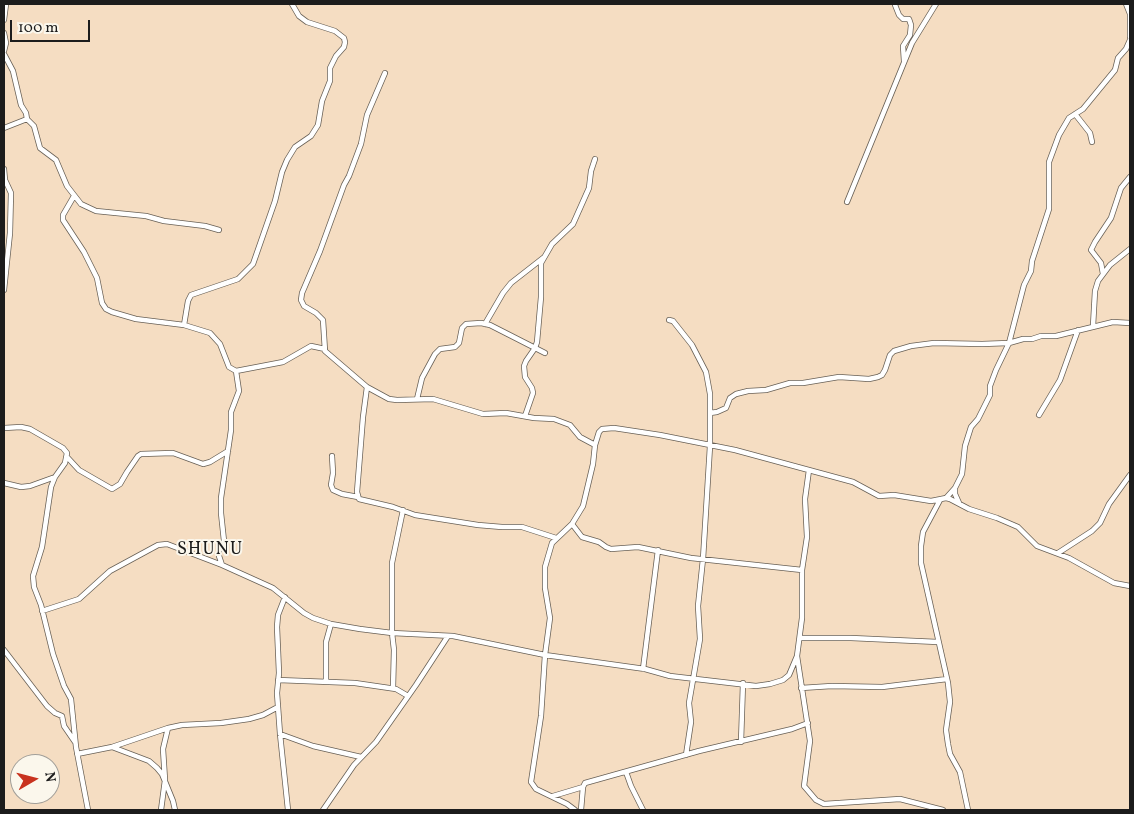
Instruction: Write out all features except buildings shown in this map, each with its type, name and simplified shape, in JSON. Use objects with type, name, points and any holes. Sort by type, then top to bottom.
[{"type":"street","points":[[4,20],[6,4]]},
{"type":"street","points":[[184,325],[188,301],[191,295],[238,279],[253,264],[276,201],[284,167],[295,147],[311,136],[318,125],[322,100],[330,81],[330,68],[336,56],[344,47],[345,42],[344,38],[335,31],[307,22],[299,16],[292,4]]},
{"type":"street","points":[[896,4],[899,15],[903,19],[909,19],[910,25],[910,35],[903,46],[904,62]]},
{"type":"street","points":[[847,202],[912,43],[936,4]]},
{"type":"street","points":[[575,810],[567,804],[534,788],[531,778],[541,716],[545,655],[550,618],[544,588],[545,567],[549,550],[556,538],[572,524],[580,512],[586,497],[599,432],[606,428],[660,435],[735,450],[853,482],[879,496],[894,495],[926,501],[946,498],[955,488],[962,474],[965,446],[972,427],[990,396],[990,386],[1009,343],[1024,285],[1031,271],[1032,261],[1049,209],[1049,162],[1071,115],[1083,109],[1115,70],[1118,58],[1126,49],[1130,39],[1130,10],[1126,4]]},
{"type":"street","points":[[4,33],[6,43],[4,52],[13,71],[21,105],[27,119],[34,126],[40,148],[56,160],[64,181],[74,196],[84,205],[96,210],[205,226],[219,230]]},
{"type":"street","points":[[386,73],[367,115],[361,144],[302,293],[304,306],[320,316],[323,321],[327,352],[367,387],[392,400],[438,400],[483,414],[506,413],[554,419],[570,425],[580,437],[595,445]]},
{"type":"street","points":[[1075,114],[1087,129],[1092,142]]},
{"type":"street","points":[[4,128],[27,119]]},
{"type":"street","points":[[524,416],[533,393],[526,378],[524,366],[535,348],[541,298],[541,263],[556,240],[573,224],[587,194],[595,159]]},
{"type":"street","points":[[4,169],[5,180],[11,199],[10,233],[4,290]]},
{"type":"street","points":[[1103,274],[1100,263],[1092,250],[1095,242],[1111,218],[1121,188],[1130,177]]},
{"type":"street","points":[[74,196],[63,215],[63,220],[84,252],[97,278],[104,306],[112,312],[136,319],[184,325],[212,335],[222,347],[229,367],[236,371],[283,362],[310,346],[325,348]]},
{"type":"street","points":[[1093,326],[1095,292],[1098,281],[1110,265],[1130,249]]},
{"type":"street","points":[[485,324],[511,283],[544,257]]},
{"type":"street","points":[[669,320],[673,321],[692,345],[706,372],[710,394],[710,446],[703,559],[698,603],[700,639],[689,703],[692,722],[686,755]]},
{"type":"street","points":[[710,413],[726,408],[730,398],[736,394],[748,391],[766,390],[790,383],[803,383],[839,377],[869,379],[878,377],[882,375],[890,355],[894,351],[911,346],[934,343],[1009,343],[1023,339],[1032,340],[1042,336],[1056,336],[1113,322],[1130,322]]},
{"type":"street","points":[[417,399],[422,378],[435,354],[440,349],[455,348],[459,343],[462,328],[466,324],[485,324],[514,336],[545,353]]},
{"type":"street","points":[[1039,414],[1060,380],[1078,330]]},
{"type":"street","points":[[222,565],[219,556],[224,540],[221,498],[232,430],[231,412],[239,391],[236,371]]},
{"type":"street","points":[[358,497],[362,417],[367,387]]},
{"type":"street","points":[[4,428],[21,427],[30,430],[66,451],[62,469],[55,477],[51,487],[42,547],[33,576],[34,587],[53,654],[64,686],[71,699],[75,742],[88,810]]},
{"type":"street","points":[[66,457],[79,470],[112,490],[120,484],[141,454],[173,453],[203,464],[228,451]]},
{"type":"street","points":[[332,456],[333,473],[331,485],[333,490],[342,494],[423,516],[478,525],[528,528],[556,538]]},
{"type":"street","points":[[42,611],[79,599],[110,571],[158,545],[171,545],[273,588],[313,618],[331,624],[392,633],[469,638],[545,655],[644,669],[670,676],[756,686],[770,684],[783,680],[789,675],[797,656],[802,618],[802,570],[807,536],[804,499],[810,470]]},
{"type":"street","points":[[1058,553],[1092,532],[1100,523],[1109,504],[1130,475]]},
{"type":"street","points":[[4,483],[21,487],[30,486],[55,477]]},
{"type":"street","points":[[955,488],[955,494],[960,504]]},
{"type":"street","points":[[946,498],[968,509],[997,518],[1018,528],[1037,546],[1058,553],[1114,583],[1130,586]]},
{"type":"street","points":[[940,500],[927,524],[921,546],[923,574],[947,679],[950,702],[946,737],[950,754],[962,777],[968,810]]},
{"type":"street","points":[[393,688],[392,563],[403,510]]},
{"type":"street","points":[[572,524],[582,537],[599,542],[611,549],[638,547],[658,550],[677,556],[802,570]]},
{"type":"street","points":[[644,669],[658,550]]},
{"type":"street","points":[[285,597],[278,615],[277,627],[278,707],[288,810]]},
{"type":"street","points":[[326,681],[326,642],[331,624]]},
{"type":"street","points":[[323,810],[361,757],[376,742],[426,672],[448,636]]},
{"type":"street","points":[[800,638],[938,642]]},
{"type":"street","points":[[4,650],[47,706],[62,716],[64,726],[75,742]]},
{"type":"street","points":[[797,656],[810,741],[803,783],[816,800],[829,804],[863,800],[900,799],[944,810]]},
{"type":"street","points":[[789,675],[800,675]]},
{"type":"street","points":[[801,688],[832,686],[882,687],[947,679]]},
{"type":"street","points":[[278,680],[326,681],[393,688],[408,696]]},
{"type":"street","points":[[741,742],[743,683]]},
{"type":"street","points":[[77,754],[112,747],[182,724],[221,723],[249,719],[263,715],[278,707]]},
{"type":"street","points":[[581,810],[585,783],[686,755],[792,729],[808,723]]},
{"type":"street","points":[[162,810],[165,780],[163,749],[168,728]]},
{"type":"street","points":[[280,734],[313,746],[361,757]]},
{"type":"street","points":[[112,747],[149,761],[157,768],[165,780],[175,810]]},
{"type":"street","points":[[626,772],[643,810]]},
{"type":"street","points":[[552,796],[583,787]]},
{"type":"district","name":"SHUNU","points":[[210,551]]}]
